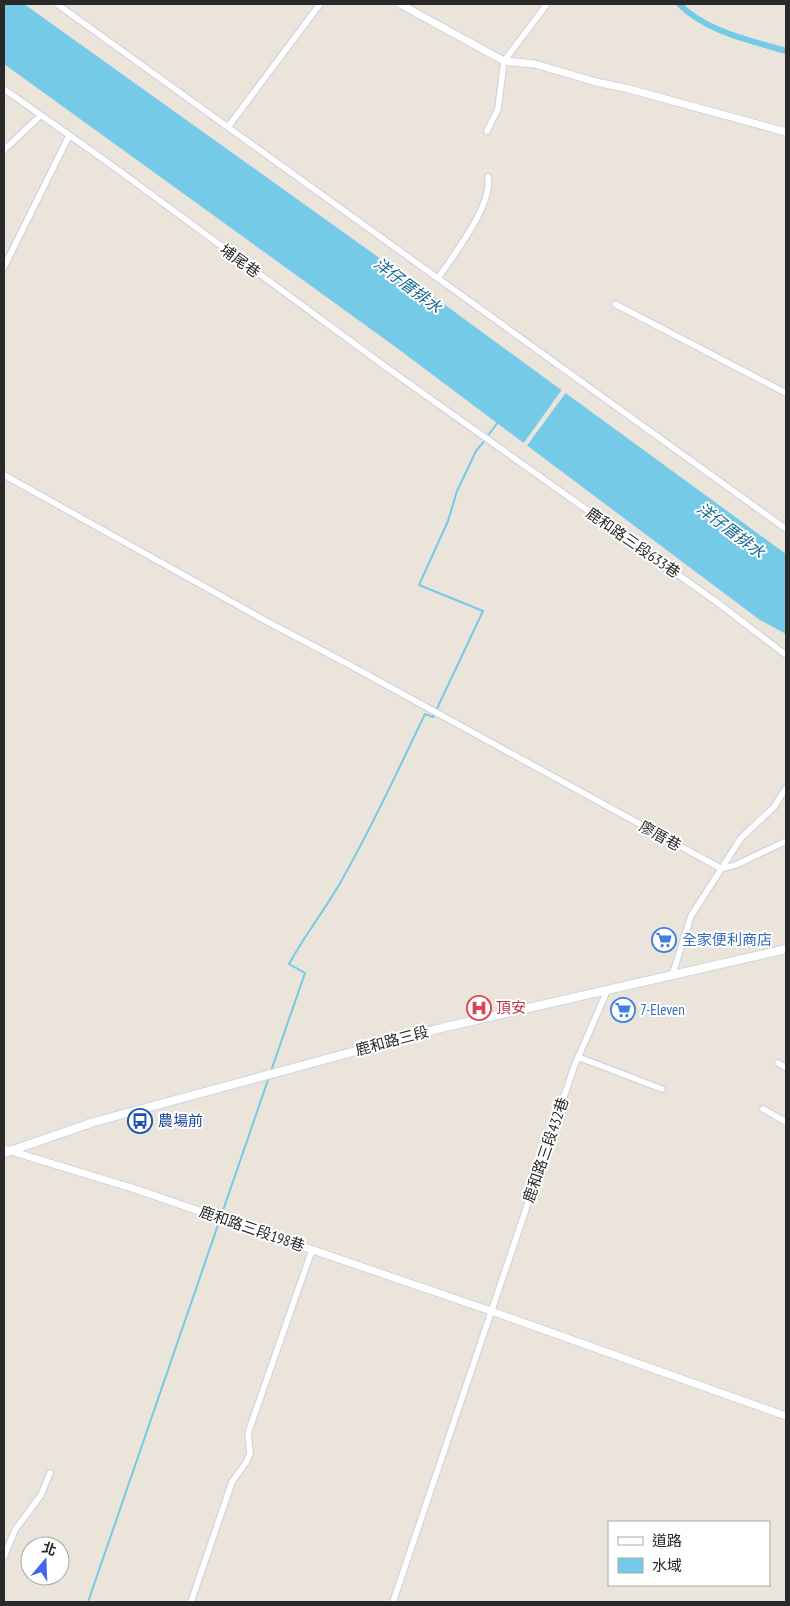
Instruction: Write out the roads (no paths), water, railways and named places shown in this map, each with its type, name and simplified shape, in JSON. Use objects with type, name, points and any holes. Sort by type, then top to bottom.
[{"type":"main road","name":"鹿和路三段","points":[[6,1151],[94,1122],[441,1028],[786,949]]},
{"type":"street","points":[[57,4],[439,277],[786,529]]},
{"type":"street","points":[[228,127],[320,4]]},
{"type":"street","points":[[400,4],[504,61],[535,64],[786,132]]},
{"type":"street","points":[[487,131],[498,109],[504,61],[547,4]]},
{"type":"street","name":"埔尾巷","points":[[4,89],[478,432]]},
{"type":"street","points":[[4,150],[40,116]]},
{"type":"street","points":[[4,267],[69,136]]},
{"type":"street","points":[[439,277],[479,216],[490,184],[488,177]]},
{"type":"street","points":[[615,304],[786,393]]},
{"type":"street","name":"鹿和路三段633巷","points":[[478,432],[718,603],[786,655]]},
{"type":"street","name":"廖厝巷","points":[[4,475],[266,621],[722,869]]},
{"type":"street","points":[[672,976],[691,916],[741,838],[774,807],[786,788]]},
{"type":"street","points":[[722,869],[738,864],[786,841]]},
{"type":"street","name":"鹿和路三段432巷","points":[[393,1602],[578,1057],[607,991]]},
{"type":"street","points":[[578,1057],[662,1089]]},
{"type":"street","points":[[778,1063],[786,1068]]},
{"type":"street","points":[[763,1109],[786,1122]]},
{"type":"street","name":"鹿和路三段198巷","points":[[6,1151],[108,1179],[491,1311]]},
{"type":"street","points":[[191,1602],[232,1482],[248,1461],[250,1453],[248,1433],[312,1250]]},
{"type":"street","points":[[491,1311],[786,1416]]},
{"type":"street","points":[[4,1557],[15,1530],[41,1495],[50,1473]]},
{"type":"water","name":"洋仔厝排水","points":[[4,4],[24,4],[441,302],[786,554],[786,634],[760,620],[397,348],[4,64]]},
{"type":"waterway","points":[[679,4],[690,14],[715,28],[743,39],[786,51]]},
{"type":"waterway","points":[[487,437],[498,422]]},
{"type":"waterway","points":[[271,1071],[305,973],[289,964],[338,887],[355,856],[425,714],[433,717],[483,611],[419,585],[448,521],[457,491],[476,451],[485,440]]},
{"type":"waterway","points":[[88,1602],[269,1077]]},
{"type":"place","name":"全家便利商店","points":[[664,940]]},
{"type":"place","name":"頂安","points":[[479,1008]]},
{"type":"place","name":"7-Eleven","points":[[623,1010]]},
{"type":"place","name":"農場前","points":[[140,1121]]}]
